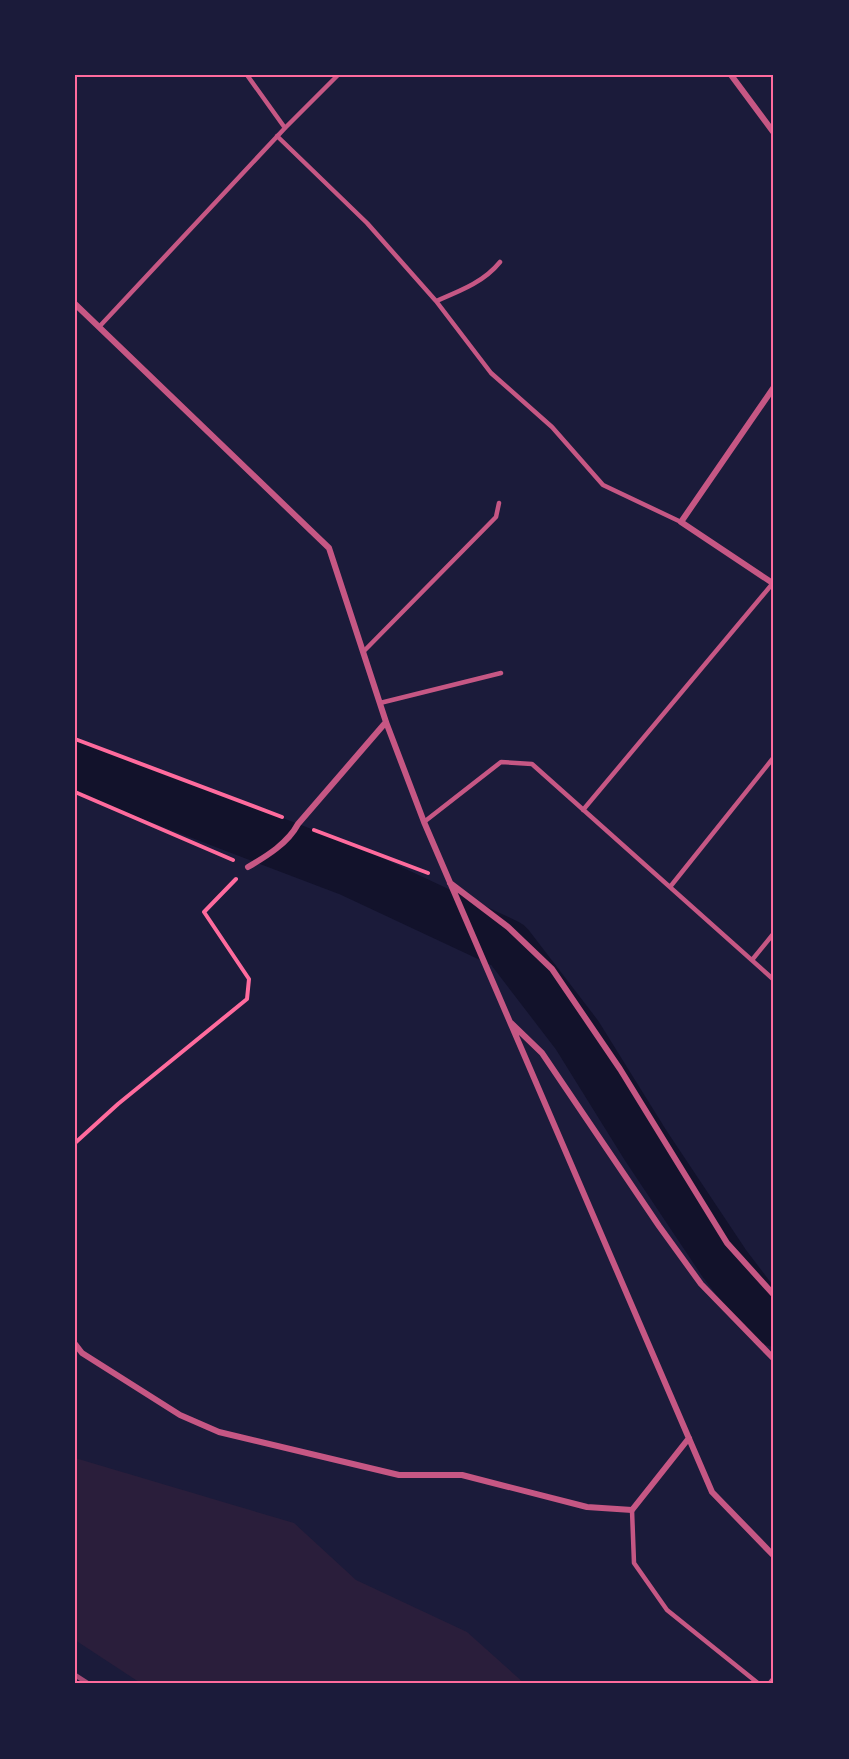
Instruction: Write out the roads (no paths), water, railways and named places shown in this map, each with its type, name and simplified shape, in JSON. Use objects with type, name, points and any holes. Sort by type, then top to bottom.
[{"type":"street","points":[[731,75],[774,133]]},
{"type":"street","points":[[75,304],[329,548],[386,722],[424,822],[712,1492],[774,1556]]},
{"type":"street","points":[[773,584],[681,522],[774,387]]},
{"type":"street","points":[[248,867],[266,857],[293,834],[298,824],[386,722]]},
{"type":"street","points":[[450,882],[508,927],[552,969],[620,1069],[727,1243],[774,1295]]},
{"type":"street","points":[[509,1020],[542,1053],[658,1226],[701,1284],[774,1359]]},
{"type":"street","points":[[75,1344],[82,1353],[180,1415],[219,1432],[399,1475],[462,1475],[587,1507],[632,1510],[689,1438]]},
{"type":"lane","points":[[247,75],[285,128]]},
{"type":"lane","points":[[99,327],[277,136],[338,75]]},
{"type":"lane","points":[[277,136],[367,223],[436,301],[491,373],[552,427],[603,485],[681,522]]},
{"type":"lane","points":[[436,301],[467,288],[492,273],[500,262]]},
{"type":"lane","points":[[364,651],[496,517],[499,503]]},
{"type":"lane","points":[[583,810],[773,584]]},
{"type":"lane","points":[[380,703],[501,673]]},
{"type":"lane","points":[[670,887],[774,757]]},
{"type":"lane","points":[[424,822],[501,762],[532,764],[774,980]]},
{"type":"lane","points":[[752,960],[774,933]]},
{"type":"lane","points":[[632,1510],[634,1563],[667,1610],[759,1684]]},
{"type":"lane","points":[[769,1684],[774,1678]]},
{"type":"waterway","points":[[75,766],[350,871],[508,945],[577,1035],[646,1146],[724,1263],[761,1312],[774,1321]]},
{"type":"railway","points":[[75,1675],[89,1684]]}]
